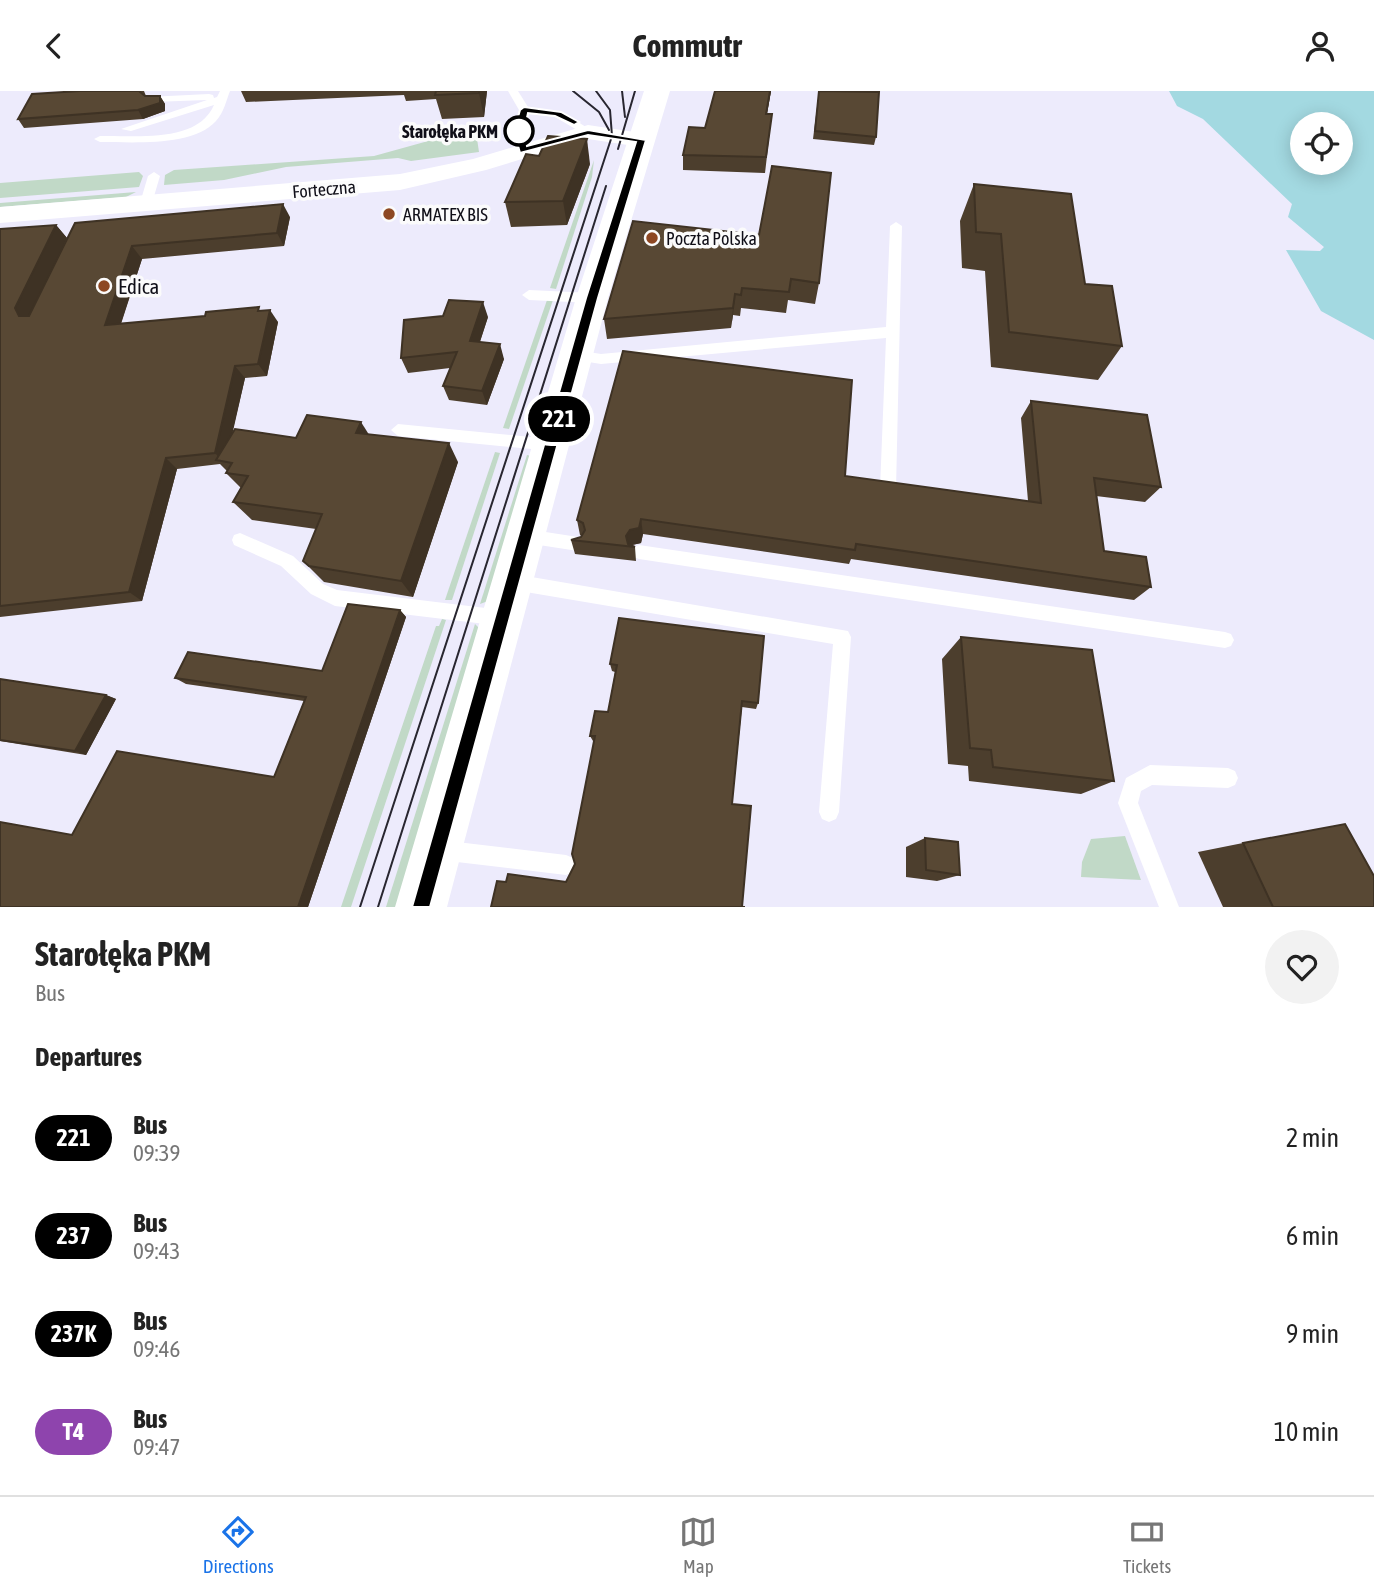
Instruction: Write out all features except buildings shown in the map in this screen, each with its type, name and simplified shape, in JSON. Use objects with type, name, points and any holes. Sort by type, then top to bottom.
[{"type":"street","points":[[421,907],[592,298],[657,91]]},
{"type":"street","name":"Forteczna","points":[[0,215],[88,214],[146,203],[409,181],[588,132],[641,140]]},
{"type":"lane","points":[[513,91],[524,110],[519,131],[523,151]]},
{"type":"lane","points":[[152,99],[223,95]]},
{"type":"lane","points":[[127,129],[223,95]]},
{"type":"lane","points":[[100,139],[187,133],[211,121],[223,95]]},
{"type":"lane","points":[[524,110],[558,114],[588,132]]},
{"type":"lane","points":[[146,203],[154,176]]},
{"type":"lane","points":[[888,489],[895,226]]},
{"type":"lane","points":[[529,295],[592,298]]},
{"type":"lane","points":[[576,355],[601,359],[891,332]]},
{"type":"lane","points":[[398,430],[552,445]]},
{"type":"lane","points":[[526,536],[578,544]]},
{"type":"lane","points":[[240,540],[287,561],[317,589],[335,598],[509,600],[842,636],[829,812]]},
{"type":"lane","points":[[639,552],[1225,640]]},
{"type":"lane","points":[[1169,907],[1128,803],[1133,785],[1150,775],[1228,778]]},
{"type":"lane","points":[[438,849],[566,865]]},
{"type":"shaded area","points":[[1169,91],[1374,91],[1374,340],[1321,311],[1286,250],[1320,251],[1324,247],[1288,217],[1292,204],[1203,119],[1177,106]]},
{"type":"shaded area","points":[[476,132],[479,152],[411,161],[398,158],[286,167],[224,180],[164,185],[165,175],[174,170],[374,156],[439,138]]},
{"type":"shaded area","points":[[594,160],[592,177],[556,289],[550,288]]},
{"type":"shaded area","points":[[139,172],[143,176],[139,187],[0,198],[0,183]]},
{"type":"shaded area","points":[[136,192],[126,197],[0,207],[0,203]]},
{"type":"shaded area","points":[[547,300],[553,300],[509,429],[503,428]]},
{"type":"shaded area","points":[[495,452],[500,453],[452,600],[445,600]]},
{"type":"shaded area","points":[[527,455],[531,456],[488,601],[480,604]]},
{"type":"shaded area","points":[[442,619],[446,620],[351,907],[341,907],[436,626],[439,626]]},
{"type":"shaded area","points":[[475,624],[480,629],[398,907],[386,907]]},
{"type":"shaded area","points":[[1125,836],[1141,880],[1081,877],[1082,862],[1091,839]]},
{"type":"tram line","points":[[573,91],[599,112],[609,130]]},
{"type":"tram line","points":[[360,907],[612,136],[610,110],[596,91]]},
{"type":"tram line","points":[[622,91],[625,117]]},
{"type":"tram line","points":[[618,149],[635,91]]},
{"type":"tram line","points":[[378,907],[606,186]]},
{"type":"bus line","name":"221","points":[[421,907],[592,298],[641,140],[588,132],[523,151],[519,123],[524,110],[558,114],[574,122]]},
{"type":"place","name":"Starołęka PKM","points":[[519,131]]},
{"type":"place","name":"ARMATEX BIS","points":[[389,214]]},
{"type":"place","name":"Poczta Polska","points":[[652,238]]},
{"type":"place","name":"Edica","points":[[104,286]]}]
